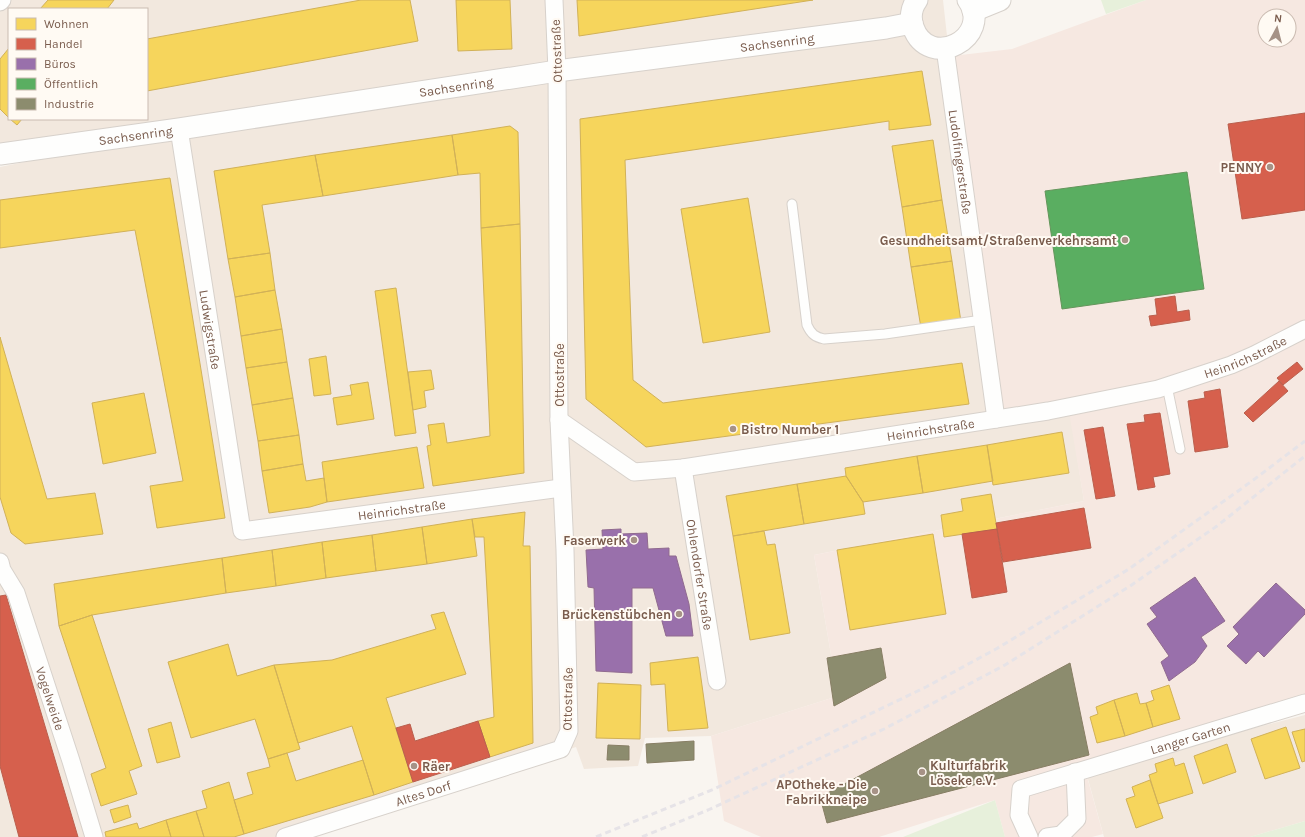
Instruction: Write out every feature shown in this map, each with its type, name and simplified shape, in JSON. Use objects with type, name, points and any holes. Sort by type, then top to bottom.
[{"type":"street","name":"Ottostraße","points":[[554,0],[557,71],[559,420],[565,550],[569,731],[561,749]]},
{"type":"street","points":[[917,0],[911,14],[912,23],[918,36],[928,45],[936,48],[954,46],[968,36],[974,19],[970,5],[1000,0]]},
{"type":"street","name":"Sachsenring","points":[[0,154],[179,129],[557,71],[878,29],[912,23]]},
{"type":"street","name":"Ludolfingerstraße","points":[[945,48],[996,419]]},
{"type":"street","name":"Ludwigstraße","points":[[179,129],[242,531]]},
{"type":"street","name":"Heinrichstraße","points":[[559,420],[634,472],[683,468],[1055,410],[1158,389],[1231,365],[1305,329]]},
{"type":"street","name":"Ohlendorfer Straße","points":[[683,468],[717,681]]},
{"type":"street","name":"Heinrichstraße","points":[[242,531],[561,488]]},
{"type":"street","name":"Vogelweide","points":[[1,567],[16,593],[71,761],[94,837]]},
{"type":"street","name":"Langer Garten","points":[[1028,837],[1019,815],[1021,789],[1305,703]]},
{"type":"street","name":"Altes Dorf","points":[[285,837],[561,749]]},
{"type":"street","points":[[1047,837],[1061,835],[1077,819],[1075,772]]},
{"type":"lane","points":[[792,204],[807,326],[810,333],[817,338],[824,339],[885,334],[982,320]]},
{"type":"lane","points":[[1167,386],[1180,449]]},
{"type":"shaded area","points":[[3,0],[551,0],[555,70],[179,127],[0,143],[0,3]]},
{"type":"shaded area","points":[[556,0],[943,0],[949,54],[1070,412],[1084,501],[814,555],[838,696],[711,736],[645,738],[638,766],[584,769],[576,747],[297,837],[0,837],[0,167],[181,130],[555,74]]},
{"type":"shaded area","points":[[1146,0],[1305,0],[1305,697],[1086,773],[1103,834],[1092,837],[1005,837],[995,800],[879,837],[761,837],[724,821],[711,736],[838,696],[814,555],[1084,501],[1069,412],[1002,424],[952,56],[1012,49]]},
{"type":"shaded area","points":[[1305,715],[1305,821],[1250,837],[1104,837],[1086,772]]},
{"type":"green space","points":[[1101,0],[1146,0],[1106,14]]},
{"type":"green space","points":[[995,800],[1005,837],[903,837]]},
{"type":"green space","points":[[1305,821],[1305,837],[1250,837]]},
{"type":"building: Wohnen","points":[[48,0],[114,0],[108,8],[41,8]]},
{"type":"building: Wohnen","points":[[361,0],[410,0],[418,41],[148,91],[148,39]]},
{"type":"building: Wohnen","points":[[456,0],[510,0],[512,49],[458,51]]},
{"type":"building: Wohnen","points":[[577,0],[813,0],[579,36]]},
{"type":"building: Wohnen","points":[[8,49],[8,117],[0,109],[0,59]]},
{"type":"building: Wohnen","points":[[922,71],[931,125],[889,130],[889,121],[625,160],[633,380],[663,403],[962,363],[969,404],[646,447],[586,399],[580,119]]},
{"type":"building: Wohnen","points":[[11,120],[21,120],[17,125]]},
{"type":"building: Wohnen","points":[[510,126],[518,132],[520,224],[481,228],[480,173],[458,175],[452,135]]},
{"type":"building: Wohnen","points":[[452,135],[458,175],[323,196],[315,155]]},
{"type":"building: Wohnen","points":[[933,140],[942,200],[902,207],[892,146]]},
{"type":"building: Wohnen","points":[[315,155],[323,196],[262,205],[270,253],[228,259],[214,171]]},
{"type":"building: Wohnen","points":[[170,178],[225,518],[157,528],[150,486],[183,481],[135,230],[0,248],[0,200]]},
{"type":"building: Wohnen","points":[[748,198],[770,332],[703,343],[681,209]]},
{"type":"building: Wohnen","points":[[942,200],[952,261],[911,267],[902,207]]},
{"type":"building: Wohnen","points":[[520,224],[524,473],[433,486],[427,446],[431,445],[428,425],[444,423],[447,443],[490,436],[481,228]]},
{"type":"building: Wohnen","points":[[270,253],[275,290],[235,297],[228,259]]},
{"type":"building: Wohnen","points":[[952,261],[961,322],[921,328],[911,267]]},
{"type":"building: Wohnen","points":[[396,288],[416,433],[395,436],[375,291]]},
{"type":"building: Wohnen","points":[[275,290],[282,329],[241,336],[235,297]]},
{"type":"building: Wohnen","points":[[282,329],[287,362],[246,368],[241,336]]},
{"type":"building: Wohnen","points":[[0,337],[47,499],[95,493],[103,534],[25,544],[11,533],[0,497]]},
{"type":"building: Wohnen","points":[[326,356],[331,394],[314,396],[309,359]]},
{"type":"building: Wohnen","points":[[287,362],[293,398],[252,405],[246,368]]},
{"type":"building: Wohnen","points":[[431,370],[434,389],[424,391],[426,407],[413,410],[408,372]]},
{"type":"building: Wohnen","points":[[368,382],[374,419],[337,425],[333,398],[352,395],[350,385]]},
{"type":"building: Wohnen","points":[[144,393],[156,453],[103,464],[92,403]]},
{"type":"building: Wohnen","points":[[293,398],[299,435],[258,441],[252,405]]},
{"type":"building: Wohnen","points":[[1062,432],[1069,473],[993,485],[987,445]]},
{"type":"building: Wohnen","points":[[299,435],[303,464],[262,471],[258,441]]},
{"type":"building: Wohnen","points":[[987,445],[993,481],[923,493],[917,456]]},
{"type":"building: Wohnen","points":[[417,447],[424,488],[327,502],[322,462]]},
{"type":"building: Wohnen","points":[[917,456],[923,493],[863,502],[846,476],[845,468]]},
{"type":"building: Wohnen","points":[[303,464],[306,481],[324,478],[327,502],[310,507],[269,513],[262,471]]},
{"type":"building: Wohnen","points":[[846,476],[863,502],[865,514],[804,524],[797,484]]},
{"type":"building: Wohnen","points":[[797,484],[804,524],[733,536],[726,496]]},
{"type":"building: Wohnen","points":[[991,494],[997,529],[944,537],[941,515],[963,511],[961,499]]},
{"type":"building: Wohnen","points":[[525,512],[523,546],[530,546],[533,743],[490,757],[478,721],[494,717],[484,537],[475,537],[472,519]]},
{"type":"building: Wohnen","points":[[472,519],[477,556],[427,564],[422,527]]},
{"type":"building: Wohnen","points":[[422,527],[427,564],[376,571],[372,535]]},
{"type":"building: Wohnen","points":[[764,531],[767,545],[775,544],[790,633],[750,640],[733,536]]},
{"type":"building: Wohnen","points":[[933,534],[946,614],[850,630],[837,550]]},
{"type":"building: Wohnen","points":[[372,535],[376,571],[326,578],[322,542]]},
{"type":"building: Wohnen","points":[[322,542],[326,578],[276,586],[272,550]]},
{"type":"building: Wohnen","points":[[272,550],[276,586],[226,593],[222,558]]},
{"type":"building: Wohnen","points":[[222,558],[226,593],[92,615],[59,626],[54,584]]},
{"type":"building: Wohnen","points":[[444,612],[466,674],[386,698],[413,782],[374,795],[352,726],[298,743],[274,665],[332,660],[436,629],[431,615]]},
{"type":"building: Wohnen","points":[[92,615],[142,766],[129,771],[137,794],[101,806],[91,774],[106,768],[59,626]]},
{"type":"building: Wohnen","points":[[228,644],[237,676],[274,665],[300,749],[268,759],[255,719],[191,738],[168,662]]},
{"type":"building: Wohnen","points":[[698,657],[708,728],[668,731],[665,684],[651,685],[650,663]]},
{"type":"building: Wohnen","points":[[598,683],[641,685],[640,739],[596,738]]},
{"type":"building: Wohnen","points":[[1169,685],[1180,719],[1153,727],[1146,703],[1154,700],[1151,691]]},
{"type":"building: Wohnen","points":[[1137,693],[1140,704],[1146,703],[1153,727],[1125,736],[1114,700]]},
{"type":"building: Wohnen","points":[[1114,700],[1125,736],[1097,743],[1090,717],[1098,714],[1096,707]]},
{"type":"building: Wohnen","points":[[171,722],[180,757],[157,763],[148,729]]},
{"type":"building: Wohnen","points":[[1286,727],[1300,768],[1265,779],[1251,739]]},
{"type":"building: Wohnen","points":[[1305,729],[1305,761],[1302,762],[1292,732]]},
{"type":"building: Wohnen","points":[[1227,744],[1236,772],[1203,784],[1194,756]]},
{"type":"building: Wohnen","points":[[287,753],[296,781],[363,760],[374,795],[244,834],[234,800],[253,794],[247,773],[270,767],[268,759]]},
{"type":"building: Wohnen","points":[[1173,758],[1175,766],[1184,763],[1193,793],[1158,804],[1149,775],[1157,772],[1155,764]]},
{"type":"building: Wohnen","points":[[1150,780],[1163,818],[1136,828],[1126,799],[1135,796],[1132,787]]},
{"type":"building: Wohnen","points":[[229,782],[244,834],[234,837],[204,837],[196,811],[207,808],[202,791]]},
{"type":"building: Wohnen","points":[[128,805],[131,817],[114,823],[110,810]]},
{"type":"building: Wohnen","points":[[196,811],[204,837],[171,837],[166,820]]},
{"type":"building: Wohnen","points":[[166,820],[171,837],[106,837],[105,832],[137,823],[139,829]]},
{"type":"building: Handel","name":"PENNY","points":[[1305,113],[1305,210],[1242,219],[1228,124]]},
{"type":"building: Handel","points":[[1175,296],[1177,312],[1189,310],[1190,320],[1151,326],[1149,316],[1157,315],[1155,299]]},
{"type":"building: Handel","points":[[1297,362],[1303,369],[1283,385],[1277,378]]},
{"type":"building: Handel","points":[[1279,381],[1288,391],[1253,422],[1244,413]]},
{"type":"building: Handel","points":[[1220,389],[1228,447],[1195,452],[1188,401],[1205,398],[1204,392]]},
{"type":"building: Handel","points":[[1160,413],[1170,474],[1153,477],[1155,487],[1138,490],[1127,424],[1145,422],[1144,415]]},
{"type":"building: Handel","points":[[1103,427],[1115,496],[1096,499],[1084,430]]},
{"type":"building: Handel","points":[[1084,508],[1091,548],[1003,562],[996,523]]},
{"type":"building: Handel","points":[[997,529],[1007,592],[972,598],[962,534]]},
{"type":"building: Handel","points":[[6,595],[78,837],[19,837],[0,766],[0,596]]},
{"type":"building: Handel","points":[[478,721],[490,757],[413,782],[396,728],[410,724],[415,741]]},
{"type":"building: Büros","points":[[621,529],[621,534],[647,533],[648,549],[669,548],[669,556],[676,556],[689,604],[693,636],[666,636],[653,588],[632,588],[632,673],[596,671],[594,588],[588,587],[586,550],[603,549],[602,530]]},
{"type":"building: Büros","points":[[1195,577],[1225,621],[1201,637],[1207,646],[1195,662],[1169,681],[1161,662],[1169,656],[1147,624],[1157,617],[1150,608]]},
{"type":"building: Büros","points":[[1276,583],[1305,610],[1305,614],[1264,657],[1258,651],[1246,664],[1227,646],[1239,634],[1233,627]]},
{"type":"building: Öffentlich","name":"Gesundheitsamt/Straßenverkehrsamt","points":[[1187,172],[1204,289],[1062,309],[1045,191]]},
{"type":"building: Industrie","points":[[881,648],[886,678],[834,706],[827,658]]},
{"type":"building: Industrie","points":[[1070,663],[1089,755],[827,823],[820,797]]},
{"type":"building: Industrie","points":[[694,741],[694,760],[647,763],[646,744]]},
{"type":"building: Industrie","points":[[608,745],[629,746],[629,760],[607,760]]},
{"type":"railway","points":[[596,837],[714,789],[926,687],[996,649],[1129,569],[1305,441]]},
{"type":"railway","points":[[642,837],[708,810],[884,729],[1005,665],[1130,586],[1217,526],[1305,456]]},
{"type":"place","name":"PENNY","points":[[1270,167]]},
{"type":"place","name":"Gesundheitsamt/Straßenverkehrsamt","points":[[1125,240]]},
{"type":"place","name":"Bistro Number 1","points":[[733,429]]},
{"type":"place","name":"Faserwerk","points":[[634,540]]},
{"type":"place","name":"Brückenstübchen","points":[[679,614]]},
{"type":"place","name":"Räer","points":[[414,766]]},
{"type":"place","name":"Kulturfabrik Löseke e.V.","points":[[922,772]]},
{"type":"place","name":"APOtheke - Die Fabrikkneipe","points":[[875,791]]}]
